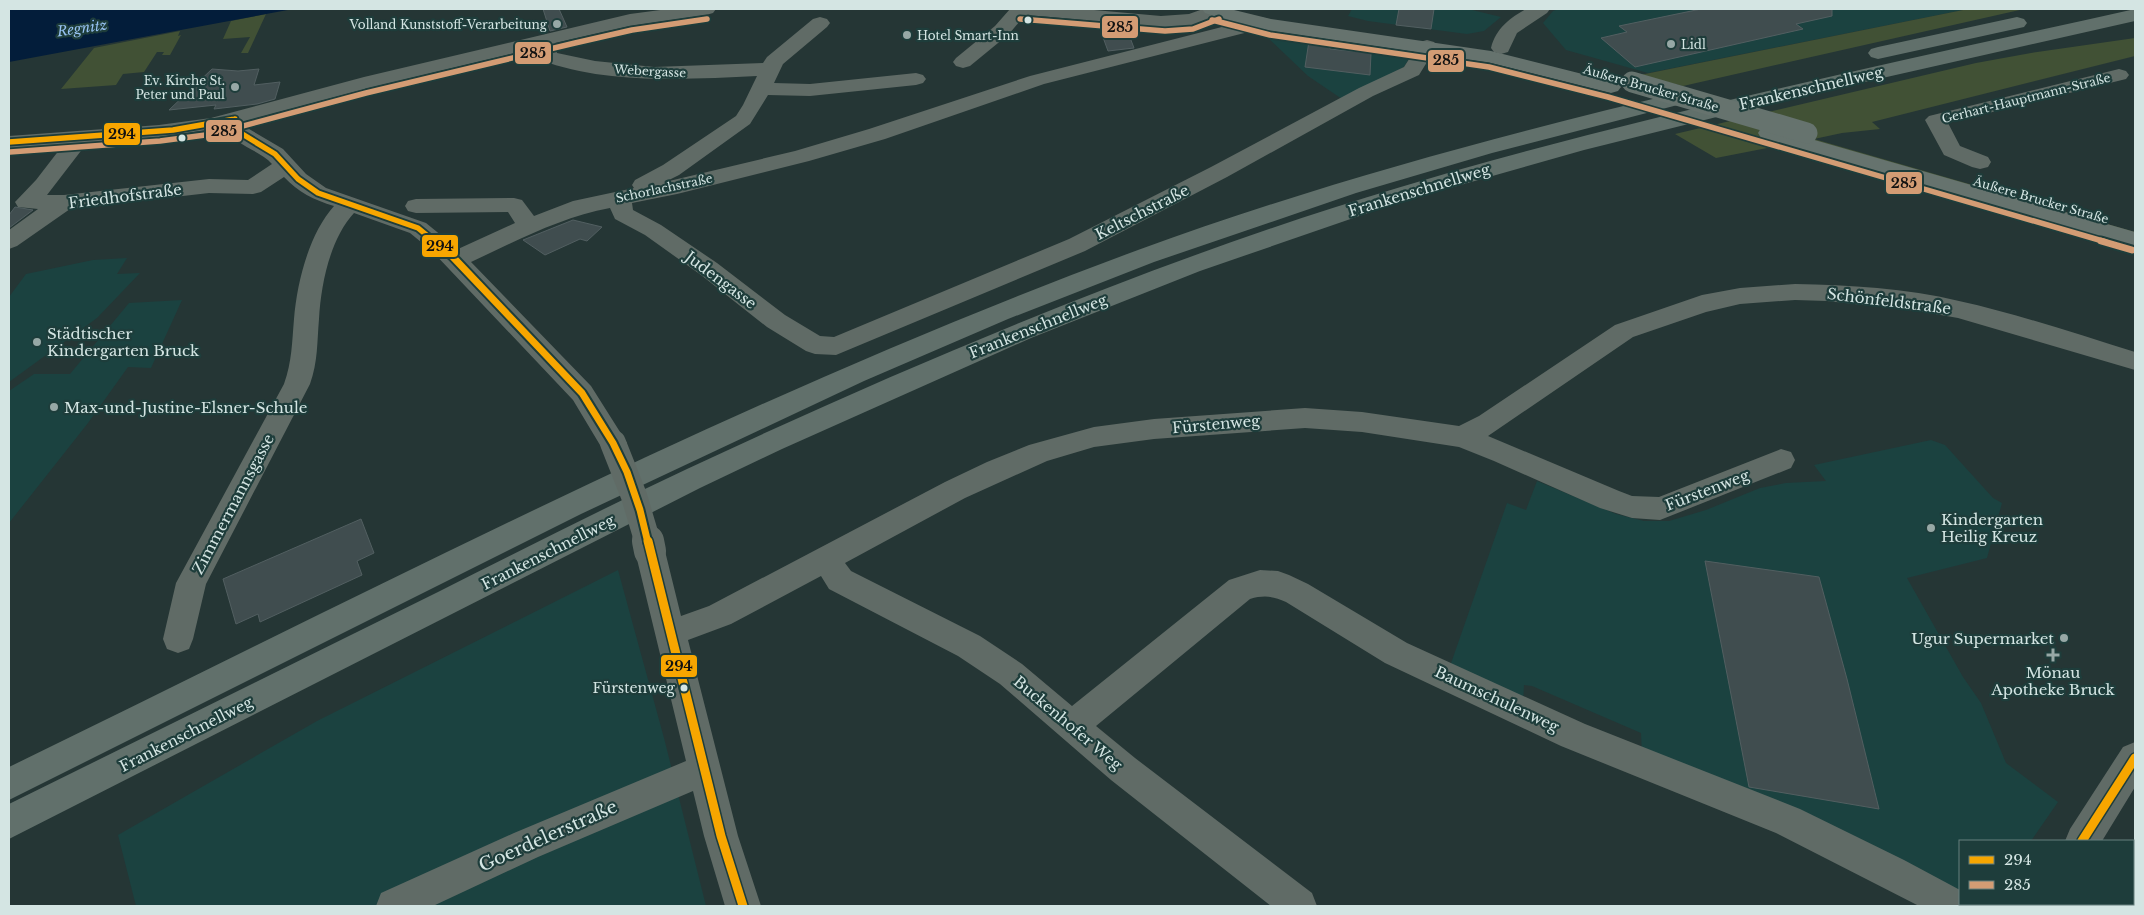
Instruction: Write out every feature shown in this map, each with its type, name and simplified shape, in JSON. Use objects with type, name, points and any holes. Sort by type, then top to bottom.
[{"type":"highway","name":"Frankenschnellweg","points":[[9,784],[490,545],[753,420],[920,346],[1143,258],[1331,194],[1471,152],[1643,107],[2080,9]]},
{"type":"highway","name":"Frankenschnellweg","points":[[9,822],[690,480],[964,355],[1086,305],[1250,244],[1357,208],[1488,168],[1663,122],[2135,15]]},
{"type":"highway","points":[[1966,54],[2135,33]]},
{"type":"main road","name":"Äußere Brucker Straße","points":[[1214,9],[1491,57],[1612,87],[2135,240]]},
{"type":"main road","name":"Äußere Brucker Straße","points":[[1254,16],[1286,17],[1439,37],[1501,48],[1632,82],[2135,227]]},
{"type":"street","points":[[9,142],[173,130],[235,119],[364,83],[544,40],[630,20],[706,9]]},
{"type":"street","points":[[963,62],[1002,30],[1020,9],[1149,21],[1181,21],[1200,17],[1214,9]]},
{"type":"street","points":[[1112,17],[1172,9]]},
{"type":"street","points":[[1501,48],[1502,42],[1511,26],[1540,9]]},
{"type":"street","name":"Schorlachstraße","points":[[455,260],[529,226],[582,206],[677,187],[801,156],[877,134],[1037,80],[1254,16]]},
{"type":"street","points":[[619,198],[671,170],[734,128],[748,114],[762,89],[769,69],[782,54],[820,23]]},
{"type":"street","name":"Webergasse","points":[[544,40],[548,56],[629,72],[678,74],[769,69]]},
{"type":"street","name":"Keltschstraße","points":[[836,346],[1077,245],[1219,172],[1366,92],[1412,71],[1427,46]]},
{"type":"street","name":"Gerhart-Hauptmann-Straße","points":[[1980,162],[1952,150],[1936,120],[2129,78]]},
{"type":"street","points":[[762,89],[810,90],[882,81],[916,79]]},
{"type":"street","points":[[235,119],[239,132],[275,154],[307,187],[348,205],[418,228],[455,260],[582,393],[613,443],[627,472],[640,510],[725,852],[743,906]]},
{"type":"street","points":[[64,202],[26,202],[44,185],[80,137]]},
{"type":"street","name":"Friedhofstraße","points":[[9,241],[64,202],[209,186],[253,186],[286,165]]},
{"type":"street","name":"Judengasse","points":[[619,198],[623,214],[653,230],[709,269],[776,321],[814,345],[836,346]]},
{"type":"street","name":"Zimmermannsgasse","points":[[178,639],[191,583],[297,384],[304,365],[306,319],[314,279],[332,224],[340,211],[348,205]]},
{"type":"street","points":[[416,206],[514,205],[529,226]]},
{"type":"street","name":"Schönfeldstraße","points":[[1462,437],[1488,423],[1624,331],[1702,304],[1740,296],[1795,292],[1827,293],[1918,302],[1958,309],[2135,361]]},
{"type":"street","name":"Fürstenweg","points":[[671,633],[720,615],[955,490],[997,470],[1039,453],[1094,437],[1154,430],[1306,418],[1362,422],[1462,437],[1504,453],[1610,500],[1632,507],[1660,509],[1781,460]]},
{"type":"street","name":"Buckenhofer Weg","points":[[826,559],[840,580],[969,646],[1011,674],[1073,724],[1123,769],[1299,906]]},
{"type":"street","name":"Baumschulenweg","points":[[1073,724],[1240,590],[1260,583],[1278,584],[1297,592],[1396,653],[1573,735],[1788,821],[1892,872],[1954,906]]},
{"type":"street","points":[[2083,840],[2135,758]]},
{"type":"street","name":"Goerdelerstraße","points":[[394,906],[526,845],[704,770]]},
{"type":"shaded area","points":[[1352,9],[1468,9],[1501,17],[1484,31],[1467,34],[1368,21],[1348,16]]},
{"type":"shaded area","points":[[1558,9],[1968,9],[1648,73],[1566,50],[1543,23],[1553,11]]},
{"type":"shaded area","points":[[1265,35],[1410,53],[1411,55],[1404,67],[1342,99],[1308,76]]},
{"type":"shaded area","name":"Städtischer Kindergarten Bruck","points":[[127,258],[117,274],[140,273],[97,318],[9,382],[9,297],[26,274],[93,260]]},
{"type":"shaded area","name":"Max-und-Justine-Elsner-Schule","points":[[182,300],[151,368],[128,367],[88,423],[9,523],[9,391],[34,374],[70,374],[129,303]]},
{"type":"shaded area","points":[[1931,440],[1945,445],[1993,498],[2002,503],[1987,558],[1907,578],[1963,677],[1981,703],[2006,763],[2058,802],[2032,840],[1959,840],[1959,896],[1925,879],[1642,754],[1641,733],[1532,686],[1524,685],[1523,704],[1449,669],[1507,503],[1526,510],[1537,481],[1616,514],[1644,521],[1669,521],[1706,510],[1760,488],[1786,483],[1826,481],[1814,465]]},
{"type":"shaded area","points":[[618,570],[664,738],[706,906],[136,906],[118,835],[317,721]]},
{"type":"green space","points":[[1968,9],[2024,9],[1683,86],[1640,75]]},
{"type":"green space","points":[[266,14],[248,53],[241,53],[250,37],[223,39],[231,21]]},
{"type":"green space","points":[[180,31],[178,36],[181,35],[170,55],[162,55],[164,52],[157,52],[144,72],[123,74],[116,85],[61,89],[94,48]]},
{"type":"green space","points":[[2135,38],[2135,56],[1872,122],[1880,129],[1842,133],[1814,139],[2135,232],[2135,235],[2083,222],[1808,140],[1716,158],[1675,134],[1976,63]]},
{"type":"water","name":"Regnitz","points":[[9,9],[293,9],[9,62]]},
{"type":"building","name":"Volland Kunststoff-Verarbeitung","points":[[543,9],[559,9],[567,27],[550,31]]},
{"type":"building","points":[[1399,9],[1434,9],[1431,29],[1396,25]]},
{"type":"building","name":"Lidl","points":[[1701,9],[1832,9],[1832,16],[1796,24],[1803,29],[1635,67],[1601,38],[1627,32],[1619,26]]},
{"type":"building","points":[[1126,27],[1134,48],[1108,51],[1100,29]]},
{"type":"building","points":[[1309,41],[1330,44],[1330,49],[1371,53],[1370,75],[1305,67]]},
{"type":"building","points":[[212,69],[238,71],[259,69],[254,85],[280,82],[275,99],[257,104],[214,109],[216,105],[169,110]]},
{"type":"building","points":[[15,207],[33,210],[9,228],[9,215]]},
{"type":"building","points":[[573,220],[602,227],[587,241],[580,239],[545,255],[523,240]]},
{"type":"building","points":[[361,519],[374,553],[357,561],[362,575],[260,622],[258,614],[236,624],[223,579]]},
{"type":"building","points":[[1705,561],[1819,577],[1847,679],[1879,809],[1749,787]]},
{"type":"transit line","name":"285","points":[[10,152],[160,141],[213,134],[366,93],[575,43],[632,30],[707,19]]},
{"type":"transit line","name":"285","points":[[1020,19],[1165,31],[1193,29],[1219,19]]},
{"type":"transit line","name":"285","points":[[1212,20],[1270,35],[1489,67],[1608,97],[2132,250]]},
{"type":"transit line","name":"294","points":[[235,119],[239,132],[275,154],[298,179],[318,193],[418,228],[452,256],[582,393],[613,443],[627,472],[640,510],[721,836],[743,906]]},
{"type":"transit line","name":"294","points":[[9,142],[173,130],[235,119]]},
{"type":"transit line","name":"294","points":[[2083,840],[2135,758]]},
{"type":"place","name":"Volland Kunststoff-Verarbeitung","points":[[557,24]]},
{"type":"place","name":"Hotel Smart-Inn","points":[[907,35]]},
{"type":"place","name":"Lidl","points":[[1671,44]]},
{"type":"place","name":"Ev. Kirche St. Peter und Paul","points":[[235,87]]},
{"type":"place","name":"Städtischer Kindergarten Bruck","points":[[37,342]]},
{"type":"place","name":"Max-und-Justine-Elsner-Schule","points":[[54,407]]},
{"type":"place","name":"Kindergarten Heilig Kreuz","points":[[1931,528]]},
{"type":"place","name":"Ugur Supermarket","points":[[2064,638]]},
{"type":"place","name":"Mönau Apotheke Bruck","points":[[2053,655]]},
{"type":"place","name":"Fürstenweg","points":[[684,688]]}]
